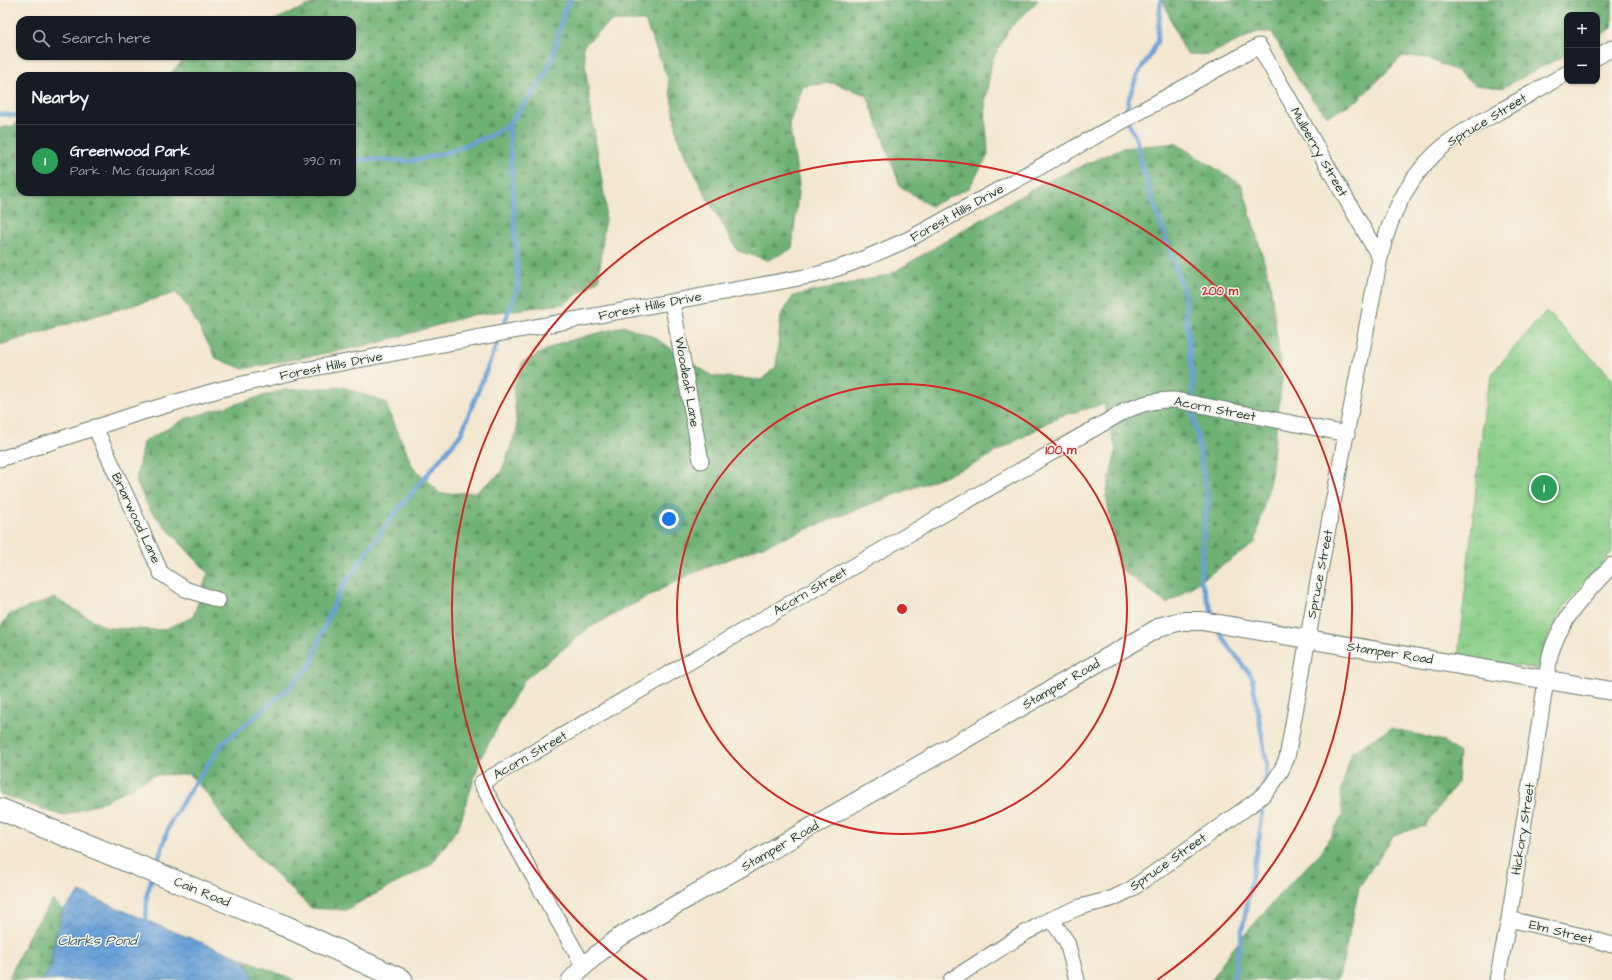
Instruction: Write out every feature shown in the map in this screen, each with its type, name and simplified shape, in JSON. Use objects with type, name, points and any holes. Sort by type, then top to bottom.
[{"type":"main road","name":"Cain Road","points":[[0,810],[285,926],[402,980]]},
{"type":"street","name":"Mulberry Street","points":[[1258,46],[1380,258]]},
{"type":"street","name":"Forest Hills Drive","points":[[0,459],[95,427],[218,390],[298,371],[672,302],[835,270],[911,238],[1258,46]]},
{"type":"street","points":[[1600,55],[1612,48]]},
{"type":"street","name":"Spruce Street","points":[[951,980],[1025,933],[1051,919],[1080,907],[1111,899],[1130,890],[1256,801],[1271,787],[1282,770],[1287,758],[1380,258],[1387,231],[1400,200],[1417,174],[1430,158],[1445,144],[1462,132],[1564,75]]},
{"type":"street","name":"Woodleaf Lane","points":[[672,302],[701,461]]},
{"type":"street","name":"Acorn Street","points":[[584,966],[481,783],[942,515],[1125,411],[1144,403],[1159,400],[1175,400],[1347,434]]},
{"type":"street","name":"Briarwood Lane","points":[[95,427],[161,573],[185,589],[218,600]]},
{"type":"street","name":"Hickory Street","points":[[1497,980],[1509,919],[1550,655],[1561,627],[1572,609],[1612,566]]},
{"type":"street","name":"Stamper Road","points":[[571,980],[601,950],[618,938],[1162,626],[1182,621],[1202,621],[1612,690]]},
{"type":"street","points":[[1051,919],[1067,942],[1077,980]]},
{"type":"street","name":"Elm Street","points":[[1509,919],[1582,936],[1612,945]]},
{"type":"green space","points":[[321,0],[1039,0],[1009,29],[992,60],[985,103],[988,155],[969,188],[930,206],[900,186],[867,95],[833,83],[803,86],[789,124],[799,184],[792,249],[768,260],[738,251],[706,196],[678,139],[668,79],[645,21],[611,21],[583,46],[590,105],[606,207],[599,280],[563,304],[472,315],[374,344],[243,369],[216,358],[188,307],[176,293],[0,345],[0,128],[13,126],[16,124],[16,196],[356,196],[356,72],[172,72],[183,60],[356,60],[356,16],[283,16]]},
{"type":"green space","points":[[1163,0],[1612,0],[1612,28],[1600,35],[1600,12],[1564,12],[1564,56],[1502,88],[1475,85],[1457,71],[1426,58],[1403,56],[1358,100],[1328,116],[1311,98],[1290,66],[1272,32],[1257,32],[1208,55],[1187,54],[1179,39]]},
{"type":"green space","points":[[1175,143],[1242,185],[1270,282],[1282,378],[1271,475],[1255,543],[1167,604],[1118,567],[1106,496],[1116,449],[1104,404],[1060,416],[975,464],[688,575],[589,628],[524,680],[481,757],[459,826],[431,865],[345,910],[311,908],[267,866],[225,821],[212,800],[189,774],[155,775],[105,801],[63,816],[0,794],[0,627],[10,614],[54,598],[107,628],[162,630],[193,617],[208,573],[150,510],[136,481],[143,442],[185,419],[283,390],[343,387],[385,402],[413,467],[441,494],[476,492],[501,473],[517,429],[513,385],[523,362],[560,343],[625,326],[654,337],[712,376],[761,380],[776,367],[781,316],[793,296],[889,275],[1039,185],[1122,148]]},
{"type":"green space","points":[[1546,311],[1612,378],[1612,552],[1566,604],[1549,634],[1537,669],[1458,657],[1486,395],[1494,371]]},
{"type":"green space","points":[[1391,728],[1443,741],[1459,753],[1457,783],[1425,826],[1394,835],[1359,887],[1340,975],[1335,980],[1212,980],[1226,957],[1278,896],[1321,852],[1343,815],[1340,793],[1352,752]]},
{"type":"green space","points":[[53,900],[63,910],[53,947],[51,968],[42,980],[8,980],[29,935]]},
{"type":"green space","points":[[244,959],[294,980],[255,980]]},
{"type":"water","name":"Clarks Pond","points":[[80,892],[162,927],[244,959],[255,980],[42,980],[51,968],[53,947],[63,910]]},
{"type":"waterway","points":[[356,159],[412,161],[449,152],[490,136],[509,124],[539,86],[548,69],[555,49],[565,9],[570,0]]},
{"type":"waterway","points":[[1161,0],[1157,42],[1149,58],[1138,73],[1129,98],[1126,117],[1136,138],[1140,159],[1154,204],[1184,292],[1193,383],[1193,411],[1208,502],[1204,524],[1201,581],[1214,618]]},
{"type":"waterway","points":[[0,114],[16,116]]},
{"type":"waterway","points":[[502,329],[518,287],[509,124]]},
{"type":"waterway","points":[[156,866],[170,823],[190,790],[224,742],[281,695],[311,665],[320,637],[338,594],[391,518],[461,434],[500,336]]},
{"type":"waterway","points":[[1218,629],[1227,644],[1252,677],[1267,765],[1264,787]]},
{"type":"waterway","points":[[1233,980],[1260,833],[1263,800]]},
{"type":"waterway","points":[[146,925],[147,894],[152,877]]},
{"type":"place","name":"Greenwood Park","points":[[1544,488]]}]
